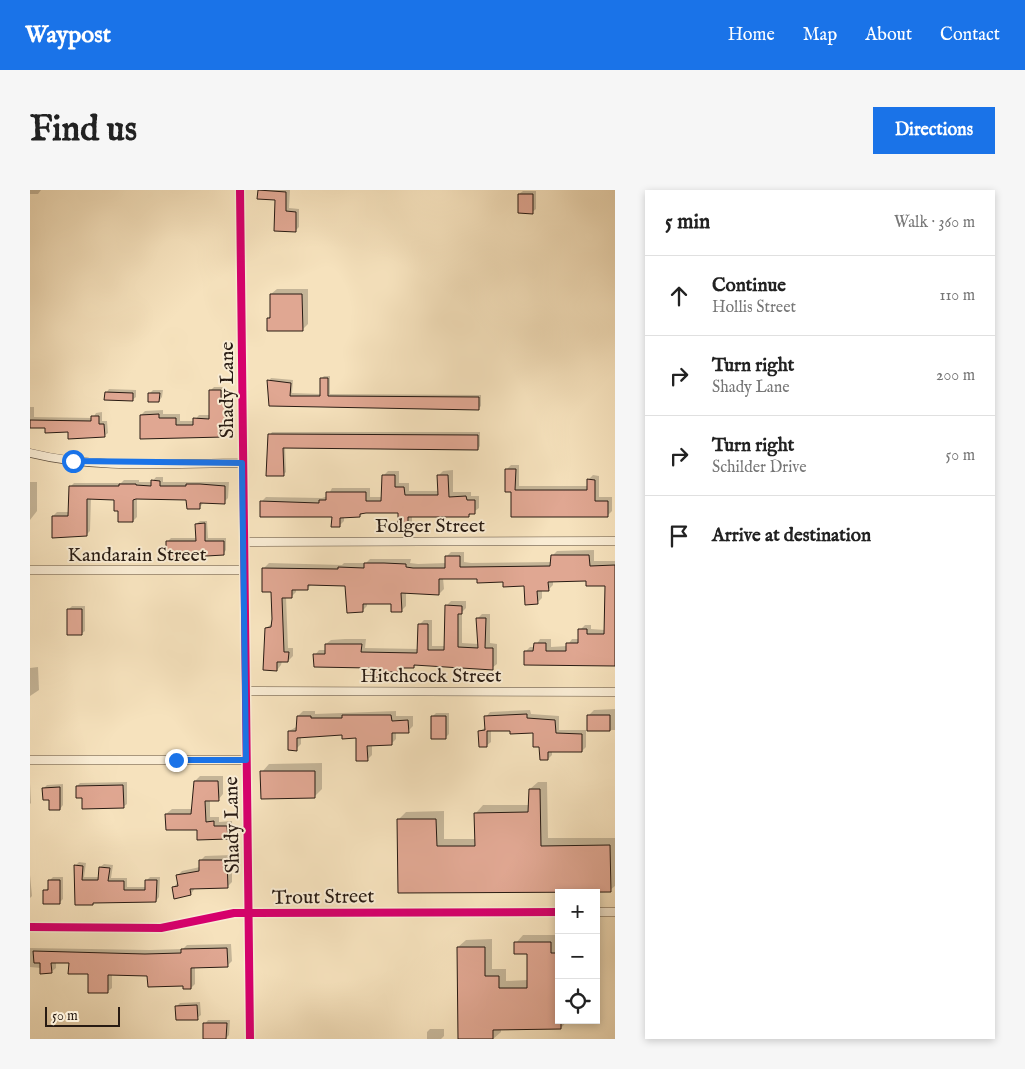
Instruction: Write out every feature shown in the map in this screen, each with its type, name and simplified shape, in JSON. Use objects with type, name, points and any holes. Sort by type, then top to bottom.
[{"type":"street","name":"Shady Lane","points":[[240,190],[250,1039]]},
{"type":"street","points":[[30,454],[54,459],[100,463],[242,463]]},
{"type":"street","name":"Folger Street","points":[[244,542],[615,541]]},
{"type":"street","name":"Kandarain Street","points":[[30,570],[244,570]]},
{"type":"street","name":"Hitchcock Street","points":[[246,691],[615,692]]},
{"type":"street","points":[[30,760],[246,760]]},
{"type":"street","name":"Trout Street","points":[[30,927],[161,928],[223,914],[555,912]]},
{"type":"street","points":[[600,912],[615,912]]},
{"type":"building","points":[[258,190],[286,192],[286,211],[296,212],[296,232],[274,231],[275,200],[257,199]]},
{"type":"building","points":[[518,194],[533,194],[533,214],[518,213]]},
{"type":"building","points":[[270,294],[302,294],[303,331],[267,331],[267,318],[270,318]]},
{"type":"building","points":[[320,378],[328,378],[328,396],[479,397],[479,410],[269,406],[267,380],[291,383],[290,396],[320,396]]},
{"type":"building","points":[[209,390],[221,390],[221,400],[226,400],[224,437],[140,439],[140,415],[159,414],[159,418],[176,418],[176,425],[193,425],[193,418],[209,419]]},
{"type":"building","points":[[105,392],[133,393],[133,401],[104,400]]},
{"type":"building","points":[[148,393],[160,393],[159,402],[148,402]]},
{"type":"building","points":[[91,416],[99,416],[99,424],[104,424],[105,437],[68,439],[68,432],[45,433],[45,428],[30,428],[30,420],[91,421]]},
{"type":"building","points":[[268,434],[478,435],[478,450],[283,448],[284,476],[266,476]]},
{"type":"building","points":[[505,469],[516,469],[515,490],[587,490],[587,479],[595,480],[595,501],[608,501],[608,517],[511,517],[511,492],[505,492]]},
{"type":"building","points":[[382,475],[395,475],[395,487],[404,487],[405,495],[438,495],[437,475],[448,475],[449,497],[466,496],[467,500],[475,500],[475,514],[469,514],[469,517],[408,517],[408,528],[398,528],[398,513],[366,513],[360,514],[360,517],[340,518],[340,527],[331,527],[332,517],[260,517],[260,501],[319,503],[319,500],[326,500],[326,492],[366,492],[366,501],[381,501]]},
{"type":"building","points":[[151,480],[160,481],[160,486],[200,484],[225,486],[225,504],[200,503],[200,509],[187,509],[186,500],[136,499],[133,500],[133,522],[118,522],[118,511],[114,511],[114,500],[87,499],[87,536],[52,538],[52,516],[68,516],[69,486],[136,484],[151,486]]},
{"type":"building","points":[[205,523],[205,541],[224,541],[224,555],[171,558],[172,551],[166,551],[166,541],[196,541],[195,524]]},
{"type":"building","points":[[551,555],[589,555],[590,566],[615,565],[615,666],[524,665],[524,651],[533,651],[534,643],[546,643],[546,651],[566,651],[566,643],[578,643],[578,629],[587,629],[587,634],[604,634],[605,586],[586,586],[586,581],[548,582],[549,591],[537,591],[538,604],[525,605],[524,586],[503,587],[503,582],[477,583],[477,579],[439,579],[439,595],[401,593],[402,612],[391,612],[391,604],[363,604],[363,612],[347,613],[345,586],[308,585],[308,590],[292,590],[292,598],[282,598],[284,652],[289,652],[288,662],[277,662],[277,671],[263,670],[265,628],[271,627],[272,619],[271,592],[262,592],[262,568],[364,568],[364,563],[384,563],[406,564],[406,567],[413,568],[445,568],[445,556],[460,556],[460,567],[550,566]]},
{"type":"building","points":[[445,605],[462,606],[462,614],[458,614],[458,647],[478,648],[476,618],[486,618],[485,648],[493,648],[493,670],[414,665],[414,668],[400,668],[399,672],[380,672],[380,677],[371,678],[370,668],[314,667],[313,654],[325,654],[325,644],[362,644],[361,652],[417,653],[418,624],[428,624],[428,650],[444,650]]},
{"type":"building","points":[[67,609],[82,609],[82,635],[67,635]]},
{"type":"building","points":[[527,714],[527,718],[555,720],[556,733],[582,734],[582,752],[548,752],[548,760],[540,760],[539,747],[533,747],[533,733],[510,734],[510,731],[487,731],[487,747],[479,747],[478,731],[485,730],[484,716]]},
{"type":"building","points":[[342,715],[391,715],[392,721],[408,720],[409,733],[392,733],[392,745],[367,746],[368,761],[356,761],[356,738],[342,739],[342,735],[297,738],[297,751],[288,750],[288,731],[296,731],[297,716],[342,718]]},
{"type":"building","points":[[587,715],[610,715],[610,731],[587,731]]},
{"type":"building","points":[[431,716],[446,716],[446,739],[431,739]]},
{"type":"building","points":[[260,771],[315,771],[315,798],[261,799]]},
{"type":"building","points":[[194,781],[218,781],[219,801],[205,801],[206,822],[214,821],[214,826],[227,826],[228,839],[197,840],[197,830],[166,830],[165,814],[191,814]]},
{"type":"building","points":[[123,785],[124,808],[82,809],[82,798],[76,798],[76,786]]},
{"type":"building","points":[[60,787],[60,810],[49,810],[49,800],[43,800],[42,788]]},
{"type":"building","points":[[529,789],[540,789],[541,846],[610,845],[611,892],[600,892],[600,889],[555,889],[555,892],[398,893],[397,819],[436,819],[437,846],[475,846],[474,813],[528,812]]},
{"type":"building","points":[[199,860],[227,860],[228,888],[190,889],[191,895],[174,899],[172,887],[178,886],[176,875],[199,871]]},
{"type":"building","points":[[74,865],[83,866],[82,880],[98,880],[99,867],[110,868],[108,881],[124,881],[124,890],[145,890],[145,880],[157,880],[156,902],[75,905]]},
{"type":"building","points":[[48,880],[60,880],[60,904],[43,904],[43,890],[48,890]]},
{"type":"building","points":[[514,942],[551,942],[551,953],[555,953],[555,1024],[561,1024],[561,1029],[493,1030],[493,1039],[458,1039],[457,947],[485,947],[485,976],[499,976],[499,988],[527,988],[527,954],[514,954]]},
{"type":"building","points":[[227,948],[228,967],[191,968],[191,989],[183,989],[183,986],[148,987],[147,976],[108,975],[108,993],[88,993],[88,974],[68,974],[69,963],[51,963],[52,973],[40,974],[40,963],[34,963],[33,951],[145,954],[181,953],[181,949]]},
{"type":"building","points":[[197,1005],[198,1020],[176,1020],[175,1006]]},
{"type":"building","points":[[203,1023],[227,1023],[226,1039],[203,1039]]},
{"type":"cycle path","points":[[240,190],[250,1039]]},
{"type":"cycle path","points":[[30,927],[161,928],[234,913],[555,912]]},
{"type":"route","points":[[73,461],[100,463],[242,463],[246,760],[176,760]]}]
